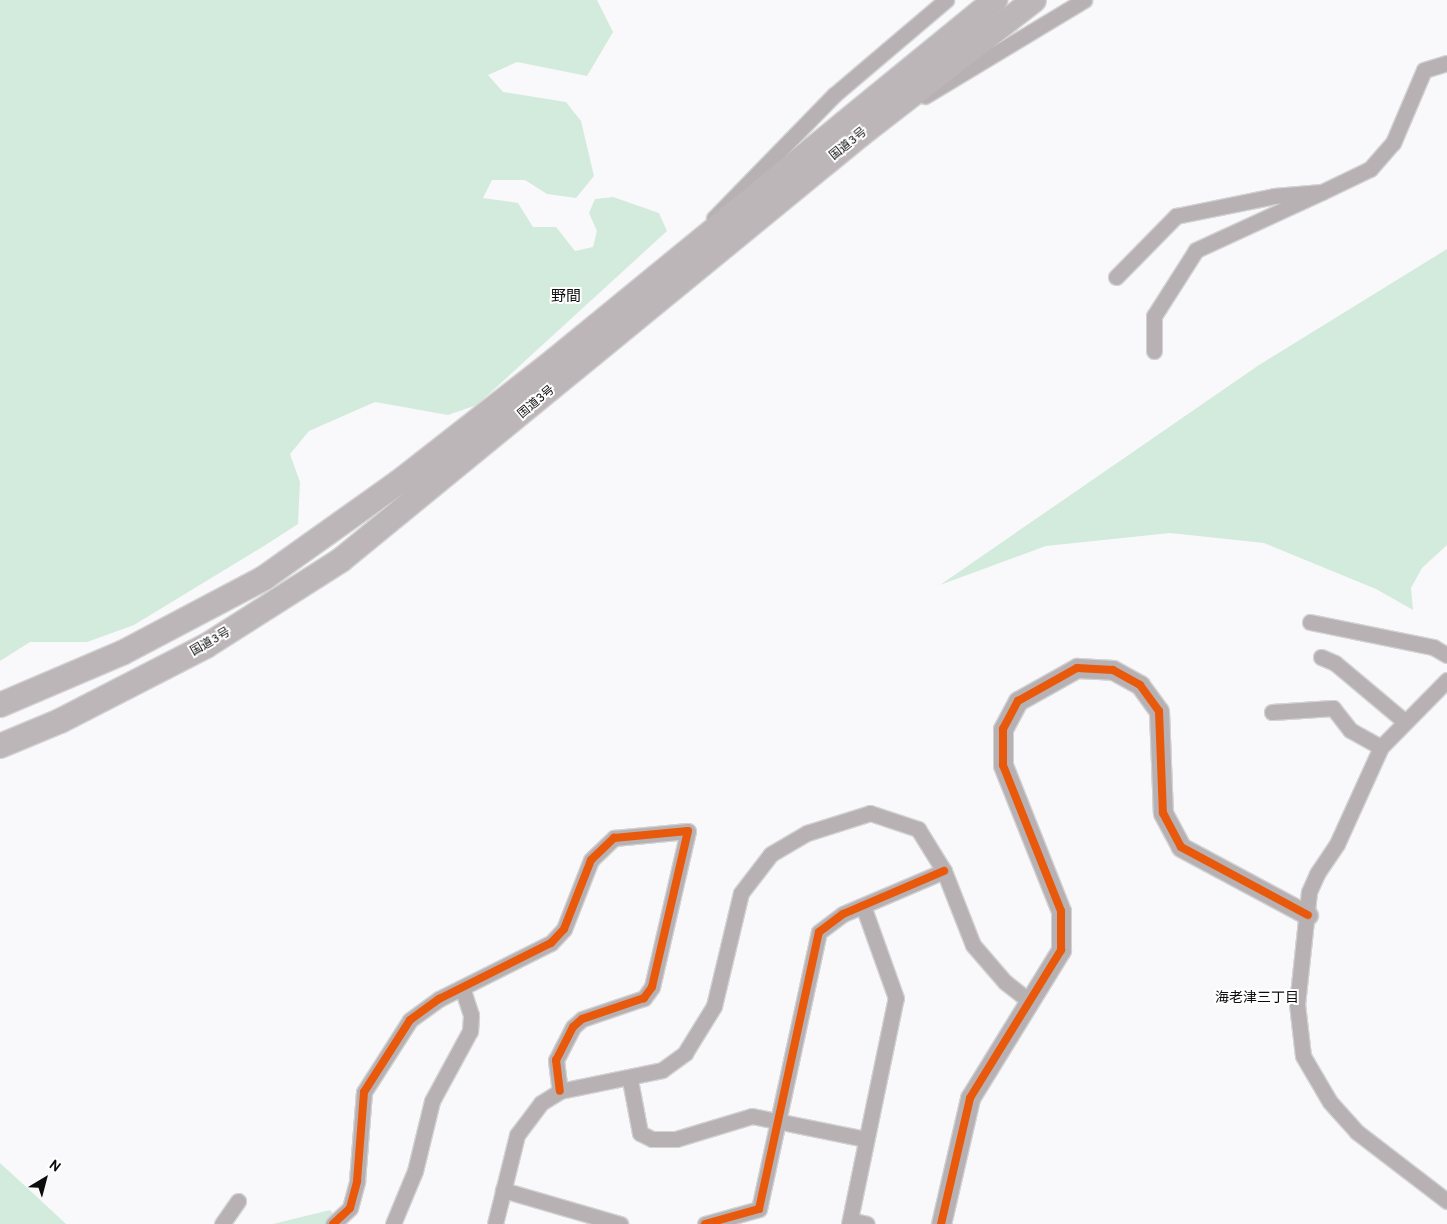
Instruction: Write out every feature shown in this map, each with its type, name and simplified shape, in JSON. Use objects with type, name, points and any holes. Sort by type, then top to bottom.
[{"type":"highway","name":"国道3号","points":[[0,705],[189,620],[264,578],[324,536],[399,482],[648,285],[995,0]]},
{"type":"highway","name":"国道3号","points":[[0,746],[60,721],[206,646],[341,560],[860,135],[1034,0]]},
{"type":"street","points":[[648,285],[834,95],[946,0]]},
{"type":"street","points":[[860,135],[1084,0]]},
{"type":"street","points":[[1154,351],[1154,316],[1196,250],[1347,182],[1383,157],[1394,143],[1416,82],[1424,70],[1447,63]]},
{"type":"street","points":[[1116,277],[1176,216],[1274,196],[1322,192]]},
{"type":"street","points":[[1310,622],[1433,647],[1447,655]]},
{"type":"street","points":[[1321,657],[1334,663],[1403,720]]},
{"type":"street","points":[[941,1224],[970,1098],[1062,950],[1064,931],[1061,911],[1003,765],[1000,744],[1007,717],[1018,701],[1077,668],[1113,670],[1149,694],[1163,728],[1163,813],[1181,847],[1308,915]]},
{"type":"street","points":[[1447,680],[1403,720],[1381,747],[1309,892],[1297,1004],[1303,1056],[1330,1102],[1357,1132],[1447,1201]]},
{"type":"street","points":[[1272,712],[1333,708],[1350,730],[1381,747]]},
{"type":"street","points":[[495,1224],[517,1135],[541,1103],[560,1091],[630,1080],[662,1070],[685,1053],[703,1029],[714,1006],[741,893],[771,854],[788,842],[847,818],[887,816],[918,830],[944,871],[973,945],[1000,977],[1029,1001]]},
{"type":"street","points":[[334,1224],[350,1208],[357,1181],[364,1092],[410,1020],[462,988],[551,942],[567,922],[591,860],[614,838],[688,831],[652,987],[644,998],[582,1020],[573,1027],[556,1060],[560,1091]]},
{"type":"street","points":[[705,1224],[760,1209],[820,932],[863,906],[944,871]]},
{"type":"street","points":[[863,906],[896,998],[849,1222],[867,1224]]},
{"type":"street","points":[[393,1224],[415,1171],[432,1101],[470,1031],[471,1015],[462,988]]},
{"type":"street","points":[[630,1080],[640,1133],[652,1139],[676,1139],[752,1116],[865,1140]]},
{"type":"street","points":[[503,1190],[620,1224]]},
{"type":"street","points":[[222,1224],[238,1201]]},
{"type":"green space","points":[[0,0],[597,0],[613,32],[587,76],[517,62],[488,75],[503,92],[566,102],[581,121],[594,176],[576,198],[547,194],[525,180],[492,180],[483,198],[518,203],[533,227],[556,227],[575,251],[593,247],[597,231],[589,213],[595,199],[613,197],[659,213],[667,231],[477,405],[448,415],[375,402],[309,431],[290,454],[300,482],[298,524],[264,546],[134,625],[87,642],[30,642],[0,661]]},
{"type":"green space","points":[[1447,249],[1447,545],[1422,568],[1411,588],[1413,610],[1376,589],[1264,543],[1170,533],[1046,546],[940,585],[1259,365]]},
{"type":"green space","points":[[0,1163],[35,1195],[66,1224],[0,1224]]},
{"type":"green space","points":[[330,1210],[341,1224],[273,1224]]},
{"type":"cycle path","points":[[941,1224],[970,1098],[1061,950],[1061,911],[1003,765],[1003,729],[1018,701],[1077,668],[1113,670],[1140,685],[1159,711],[1163,813],[1181,847],[1308,915]]},
{"type":"cycle path","points":[[333,1224],[350,1208],[357,1181],[364,1092],[410,1020],[439,999],[551,943],[564,929],[591,860],[614,838],[688,831],[652,987],[644,998],[582,1019],[573,1027],[556,1060],[560,1091]]},
{"type":"cycle path","points":[[705,1224],[759,1209],[819,932],[843,914],[944,871]]},
{"type":"district","name":"野間","points":[[566,298]]},
{"type":"district","name":"海老津三丁目","points":[[1257,999]]}]
